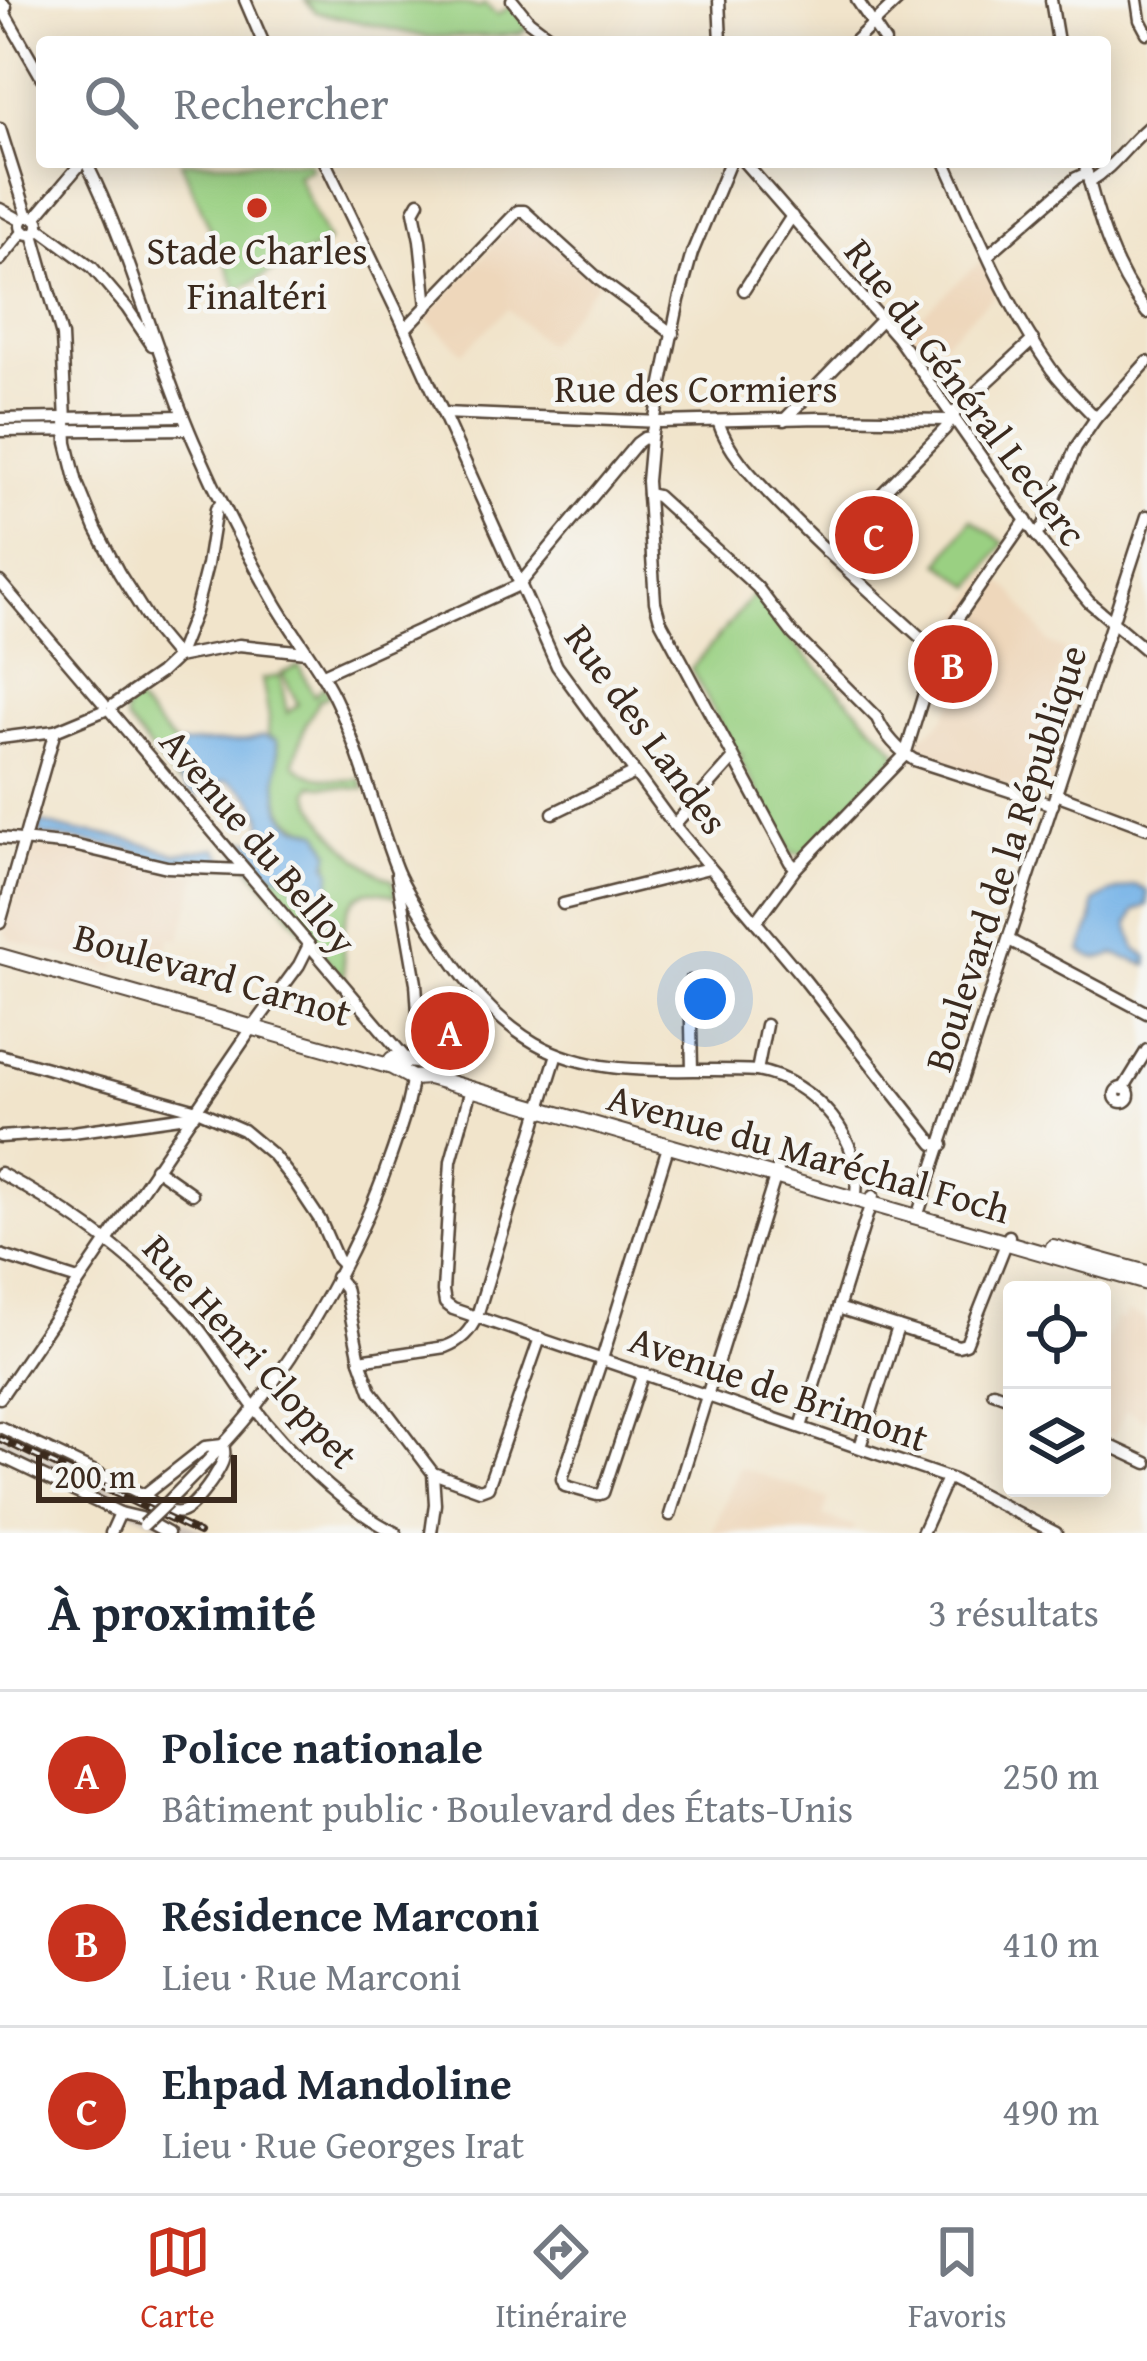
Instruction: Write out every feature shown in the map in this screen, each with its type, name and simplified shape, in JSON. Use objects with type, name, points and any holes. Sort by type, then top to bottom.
[{"type":"main road","name":"Boulevard Carnot","points":[[0,952],[919,1213]]},
{"type":"main road","name":"Boulevard Carnot","points":[[414,1068],[471,1090]]},
{"type":"main road","points":[[471,1090],[541,1106]]},
{"type":"main road","name":"Avenue du Maréchal Foch","points":[[864,1198],[1147,1283]]},
{"type":"main road","name":"Avenue du Maréchal Foch","points":[[1008,1240],[1147,1273]]},
{"type":"street","points":[[245,0],[260,36]]},
{"type":"street","points":[[512,0],[549,36]]},
{"type":"street","points":[[719,0],[721,36]]},
{"type":"street","points":[[857,0],[882,36]]},
{"type":"street","points":[[860,36],[898,0]]},
{"type":"street","points":[[1051,0],[1057,36]]},
{"type":"street","points":[[1137,0],[1147,33]]},
{"type":"street","points":[[2,6],[36,66]]},
{"type":"street","points":[[1111,161],[1123,156],[1147,128]]},
{"type":"street","points":[[0,129],[62,336],[68,454],[77,483],[107,552],[146,617],[177,657]]},
{"type":"street","points":[[0,260],[79,168]]},
{"type":"street","points":[[87,168],[119,238],[161,360],[222,503],[338,705],[408,904],[482,1000],[523,1035],[557,1054],[605,1068],[758,1071],[778,1076],[803,1090],[837,1126],[854,1156],[864,1198],[838,1308],[801,1427]]},
{"type":"street","name":"Rue des Landes","points":[[328,168],[557,666],[674,825],[934,1144],[943,1145]]},
{"type":"street","points":[[726,168],[692,253],[651,437],[648,494],[658,615],[796,868]]},
{"type":"street","name":"Rue du Général Leclerc","points":[[749,168],[883,318],[951,418],[1089,602],[1147,651]]},
{"type":"street","points":[[948,168],[1033,340],[1056,376],[1096,418]]},
{"type":"street","points":[[988,254],[1087,172],[1118,270],[1147,313]]},
{"type":"street","points":[[419,202],[414,212],[427,307]]},
{"type":"street","points":[[0,209],[92,268],[127,308],[161,360]]},
{"type":"street","points":[[405,329],[518,211],[524,211],[601,281],[673,334]]},
{"type":"street","points":[[745,290],[792,216]]},
{"type":"street","points":[[127,308],[142,300]]},
{"type":"street","points":[[784,420],[883,318]]},
{"type":"street","points":[[826,550],[945,430],[951,418],[1033,340]]},
{"type":"street","points":[[1036,535],[1072,454],[1096,418],[1147,362]]},
{"type":"street","name":"Rue des Cormiers","points":[[443,412],[654,422],[951,418]]},
{"type":"street","points":[[0,419],[65,424],[186,423]]},
{"type":"street","points":[[718,422],[752,476],[929,645],[939,645]]},
{"type":"street","points":[[0,431],[65,424]]},
{"type":"street","points":[[321,676],[519,585],[636,445],[651,437]]},
{"type":"street","points":[[648,494],[657,496],[757,587],[793,634],[877,718],[905,754],[1147,828]]},
{"type":"street","points":[[177,657],[195,611],[216,509],[222,503]]},
{"type":"street","name":"Boulevard de la République","points":[[919,1213],[1147,516]]},
{"type":"street","points":[[756,922],[796,868],[905,754],[939,645],[1026,520]]},
{"type":"street","name":"Avenue du Belloy","points":[[0,582],[414,1068]]},
{"type":"street","points":[[0,738],[55,731],[107,708],[177,657],[239,645],[306,652]]},
{"type":"street","points":[[0,923],[55,731]]},
{"type":"street","points":[[674,825],[733,759]]},
{"type":"street","points":[[553,813],[635,773]]},
{"type":"street","points":[[0,838],[73,845],[167,867],[244,870]]},
{"type":"street","points":[[563,904],[710,868]]},
{"type":"street","points":[[140,1529],[254,1408],[336,1277],[383,1177],[410,1096],[414,1068],[418,1012],[408,904]]},
{"type":"street","points":[[1009,940],[1147,1013]]},
{"type":"street","points":[[0,1399],[309,945]]},
{"type":"street","points":[[690,980],[692,1070]]},
{"type":"street","points":[[758,1071],[766,1025]]},
{"type":"street","points":[[1124,1089],[1147,1050]]},
{"type":"street","points":[[360,1360],[445,1348],[461,1339],[477,1316],[557,1054]]},
{"type":"street","points":[[0,1055],[243,1130],[273,1155],[307,1198],[343,1264]]},
{"type":"street","points":[[471,1090],[452,1153],[443,1291],[445,1303],[477,1316]]},
{"type":"street","points":[[0,1136],[74,1132],[195,1112]]},
{"type":"street","points":[[643,1373],[602,1493],[565,1486],[562,1479],[669,1143]]},
{"type":"street","points":[[155,1168],[192,1194]]},
{"type":"street","points":[[670,1515],[777,1172]]},
{"type":"street","name":"Rue Henri Cloppet","points":[[0,1173],[79,1219],[152,1278],[192,1320],[254,1408],[321,1480],[395,1533]]},
{"type":"street","points":[[838,1308],[958,1346],[966,1344],[1008,1240]]},
{"type":"street","points":[[0,1255],[79,1280]]},
{"type":"street","points":[[336,1277],[345,1288],[371,1391],[433,1474],[431,1533]]},
{"type":"street","name":"Avenue de Brimont","points":[[477,1316],[947,1478],[1056,1533]]},
{"type":"street","points":[[860,1447],[898,1327]]},
{"type":"street","points":[[433,1474],[480,1490],[488,1487],[540,1338]]},
{"type":"street","points":[[993,1392],[1003,1396]]},
{"type":"street","points":[[0,1427],[175,1513],[187,1509],[225,1459],[223,1445]]},
{"type":"street","points":[[144,1495],[205,1447],[223,1445]]},
{"type":"street","points":[[1111,1446],[1147,1463]]},
{"type":"street","points":[[0,1456],[168,1533]]},
{"type":"street","points":[[922,1533],[947,1478]]},
{"type":"street","points":[[111,1533],[120,1513]]},
{"type":"shaded area","points":[[521,216],[599,282],[546,345],[508,309],[463,352],[424,317]]},
{"type":"shaded area","points":[[988,258],[1002,288],[920,364],[899,337]]},
{"type":"shaded area","points":[[991,573],[1013,592],[1049,643],[1065,650],[1055,683],[1088,695],[1050,792],[1043,796],[907,754],[915,731],[926,734],[944,719],[978,648],[953,628]]},
{"type":"shaded area","points":[[31,846],[198,875],[180,940],[171,937],[168,947],[161,947],[124,940],[115,970],[10,940],[4,931]]},
{"type":"shaded area","points":[[1128,1312],[1147,1320],[1147,1420],[1126,1410],[1113,1436],[1111,1328],[1116,1318],[1123,1321]]},
{"type":"shaded area","points":[[0,1434],[210,1533],[177,1533],[0,1450]]},
{"type":"shaded area","points":[[740,1467],[829,1499],[823,1516],[855,1527],[852,1533],[712,1533]]},
{"type":"green space","points":[[305,0],[479,8],[484,4],[497,15],[512,5],[529,26],[521,33],[498,36],[422,36],[315,12]]},
{"type":"green space","name":"Stade Charles Finaltéri","points":[[184,168],[311,168],[297,175],[328,242],[237,290]]},
{"type":"green space","points":[[971,519],[1004,543],[973,587],[940,563]]},
{"type":"green space","points":[[756,592],[787,636],[897,751],[803,854],[792,853],[691,669]]},
{"type":"green space","points":[[299,666],[314,696],[324,686],[329,696],[319,700],[305,726],[294,763],[315,776],[360,779],[364,789],[312,785],[309,791],[330,829],[368,866],[393,880],[397,897],[377,891],[353,902],[344,931],[345,981],[246,863],[289,879],[319,897],[327,893],[326,847],[319,832],[295,822],[282,807],[277,787],[278,746],[268,736],[262,679],[280,676],[287,713],[298,704],[282,673]]},
{"type":"green space","points":[[134,699],[177,746],[178,783],[127,722],[126,710]]},
{"type":"water","points":[[263,736],[276,740],[282,811],[298,827],[319,832],[330,852],[330,889],[319,896],[306,897],[292,881],[243,859],[239,841],[259,841],[262,831],[260,812],[244,791],[226,780],[199,796],[177,775],[179,745]]},
{"type":"water","points":[[38,822],[176,854],[216,848],[227,862],[166,863],[127,848],[41,835],[35,826]]},
{"type":"water","points":[[1135,885],[1147,891],[1147,905],[1135,911],[1128,924],[1136,950],[1147,956],[1147,965],[1114,954],[1097,958],[1081,951],[1094,902]]},
{"type":"railway","points":[[0,1439],[199,1533]]},
{"type":"place","name":"Stade Charles Finaltéri","points":[[257,208]]},
{"type":"place","name":"Ehpad Mandoline","points":[[874,535]]},
{"type":"place","name":"Résidence Marconi","points":[[953,664]]},
{"type":"place","name":"Police nationale","points":[[450,1031]]}]
